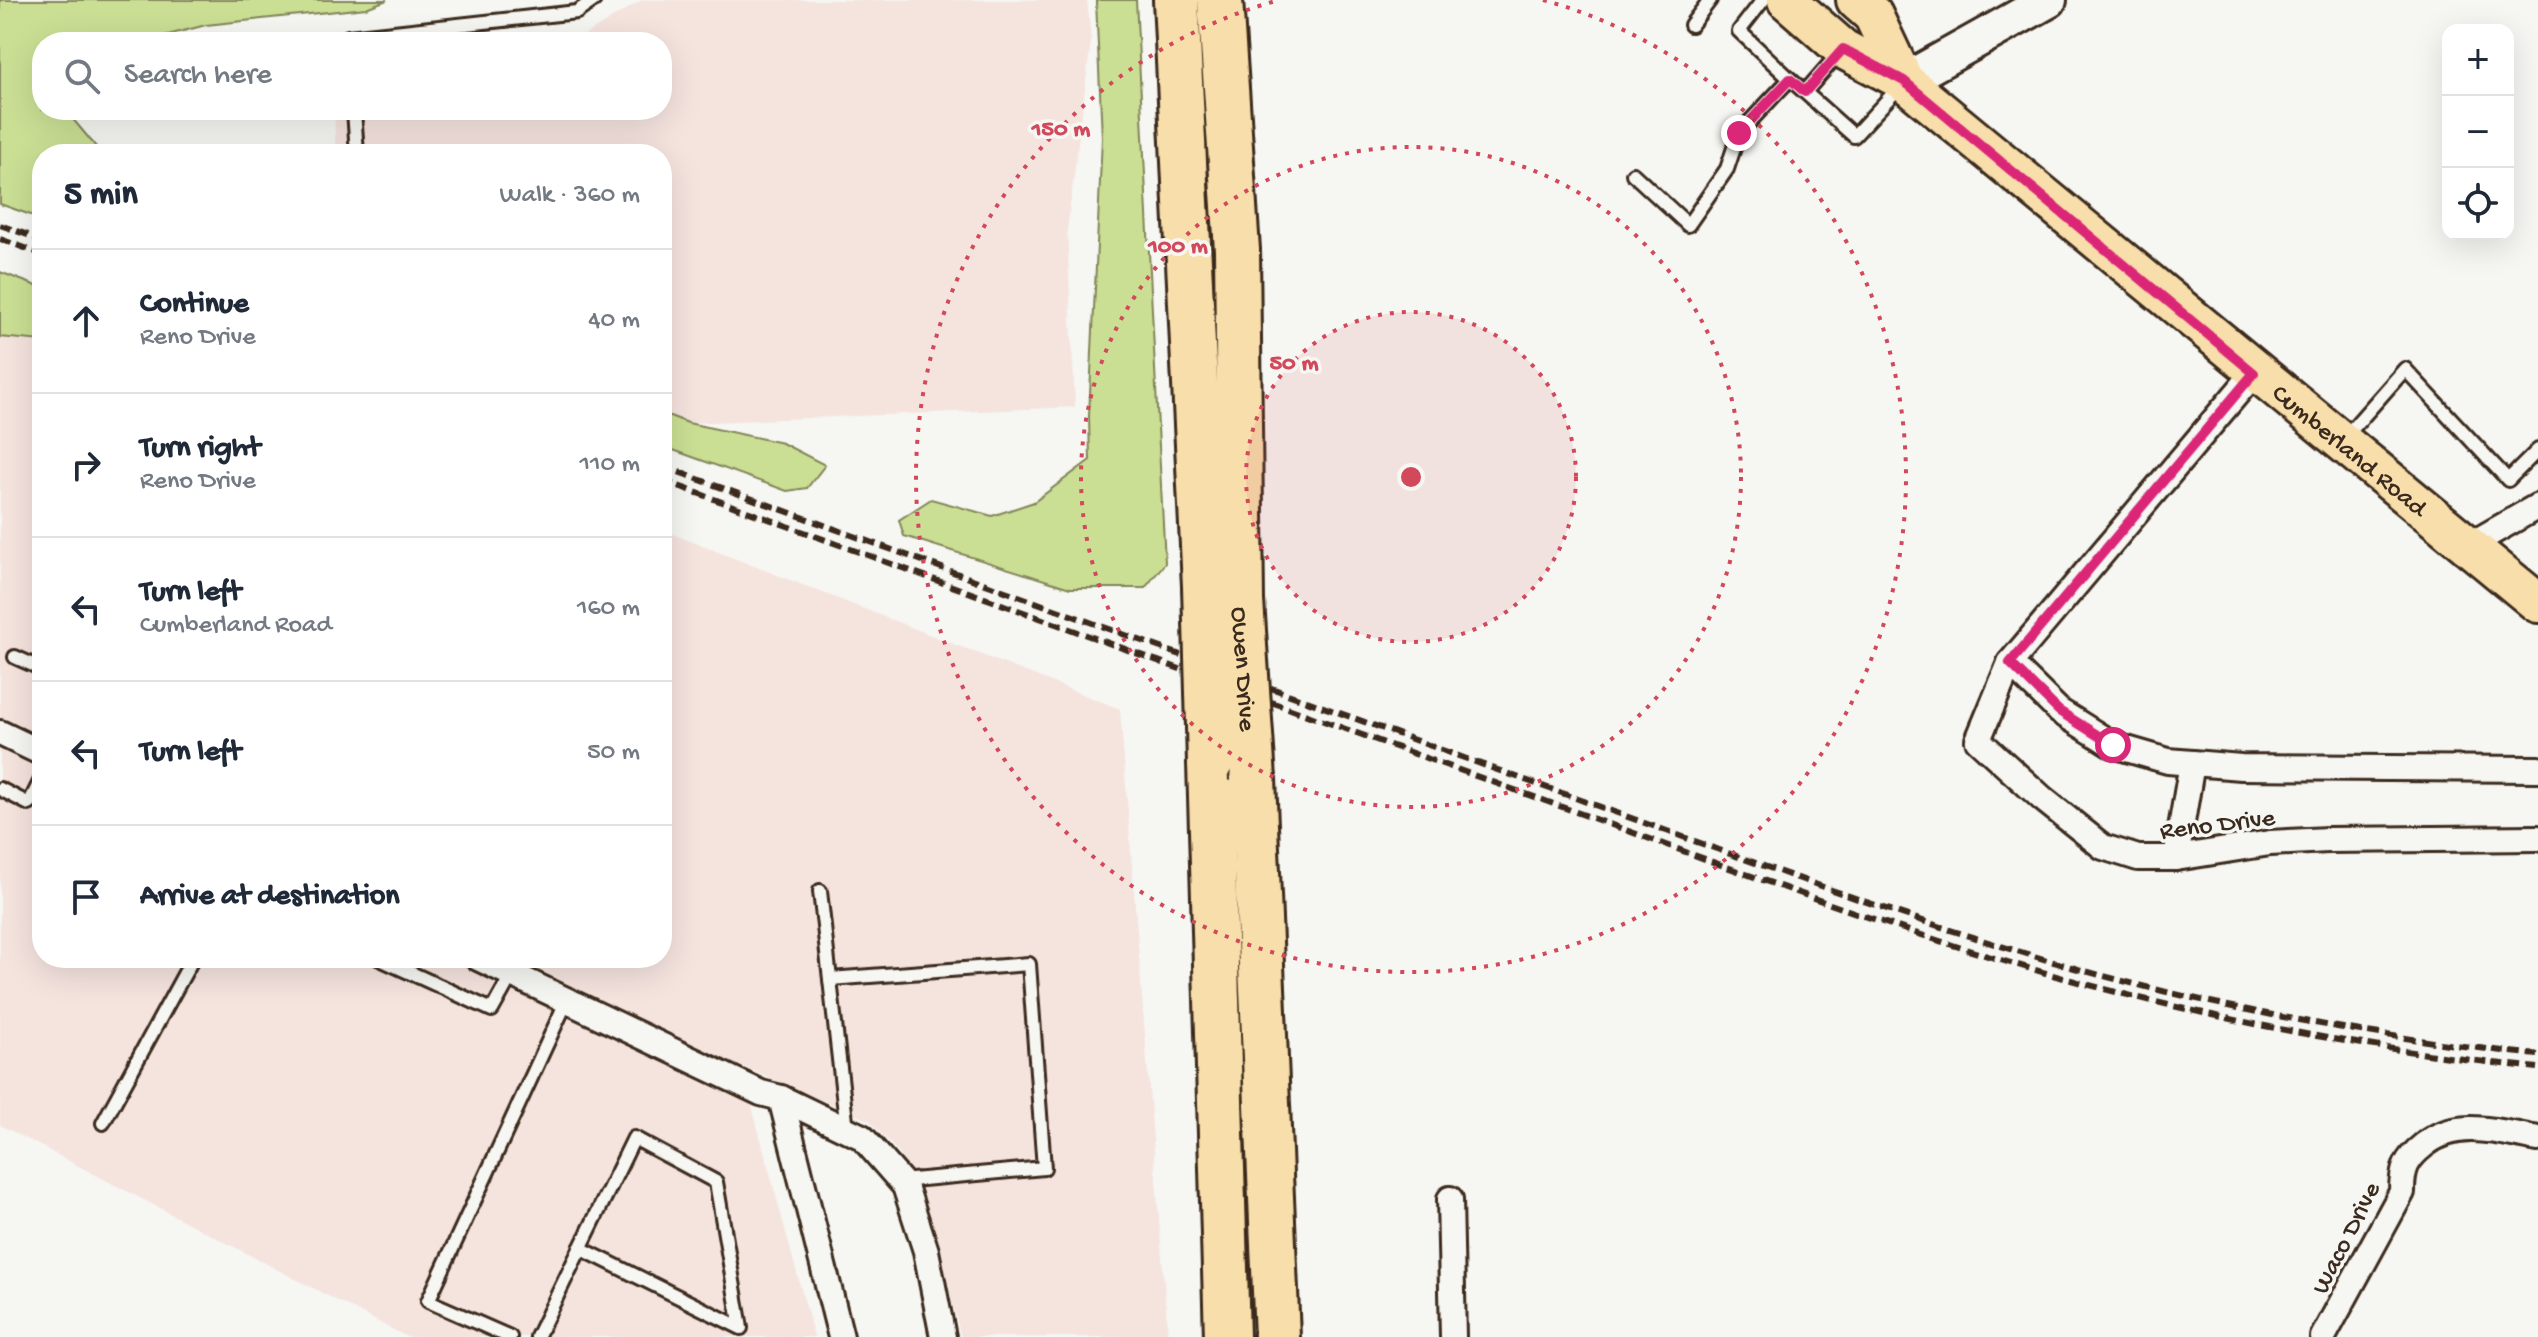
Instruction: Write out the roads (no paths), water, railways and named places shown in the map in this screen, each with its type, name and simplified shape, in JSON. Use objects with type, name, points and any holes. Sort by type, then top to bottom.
[{"type":"highway","name":"Owen Drive","points":[[1176,0],[1223,594],[1253,779],[1277,1337]]},
{"type":"highway","name":"Owen Drive","points":[[1220,0],[1237,250],[1223,594],[1210,763],[1227,1337]]},
{"type":"main road","name":"Cumberland Road","points":[[1787,0],[1843,49],[1904,81],[2254,373],[2538,603]]},
{"type":"main road","name":"Cumberland Road","points":[[1856,0],[1873,15],[1904,81]]},
{"type":"main road","points":[[1904,81],[2049,0]]},
{"type":"street","name":"Reno Drive","points":[[2254,373],[2010,663],[1978,740],[2103,847],[2138,858],[2176,858],[2314,840],[2538,838]]},
{"type":"street","points":[[2468,546],[2538,506]]},
{"type":"street","name":"Reno Drive","points":[[2010,663],[2059,711],[2113,745],[2168,761],[2241,767],[2538,769]]},
{"type":"street","points":[[0,733],[32,748]]},
{"type":"street","points":[[2176,858],[2192,763]]},
{"type":"street","points":[[499,968],[761,1093],[781,1098],[862,1137],[901,1181],[926,1251],[943,1337]]},
{"type":"street","points":[[781,1098],[841,1337]]},
{"type":"street","name":"Waco Drive","points":[[2323,1337],[2402,1192],[2402,1173],[2407,1158],[2440,1131],[2468,1127],[2538,1139]]},
{"type":"street","points":[[1450,1199],[1453,1337]]},
{"type":"lane","points":[[394,32],[577,12],[594,0]]},
{"type":"lane","points":[[1691,25],[1710,0]]},
{"type":"lane","points":[[1763,0],[1739,31],[1854,136],[1904,81]]},
{"type":"lane","points":[[1805,92],[1843,49]]},
{"type":"lane","points":[[1633,174],[1688,225],[1727,169],[1739,133],[1790,79]]},
{"type":"lane","points":[[355,120],[356,144]]},
{"type":"lane","points":[[2340,443],[2405,369],[2508,480],[2538,450]]},
{"type":"lane","points":[[15,657],[32,665]]},
{"type":"lane","points":[[0,789],[29,804],[32,798]]},
{"type":"lane","points":[[820,891],[847,1130]]},
{"type":"lane","points":[[830,979],[1029,964],[1044,1168],[901,1181]]},
{"type":"lane","points":[[103,1123],[188,968]]},
{"type":"lane","points":[[400,968],[492,1010],[512,974]]},
{"type":"lane","points":[[510,1337],[428,1301],[567,1000]]},
{"type":"lane","points":[[537,1337],[580,1248],[634,1138],[716,1182],[741,1328],[580,1248]]},
{"type":"railway","points":[[0,225],[32,236]]},
{"type":"railway","points":[[0,239],[32,250]]},
{"type":"railway","points":[[672,470],[1730,854],[2002,946],[2128,982],[2303,1021],[2538,1055]]},
{"type":"railway","points":[[672,484],[1736,870],[2003,961],[2244,1022],[2361,1044],[2538,1068]]}]
